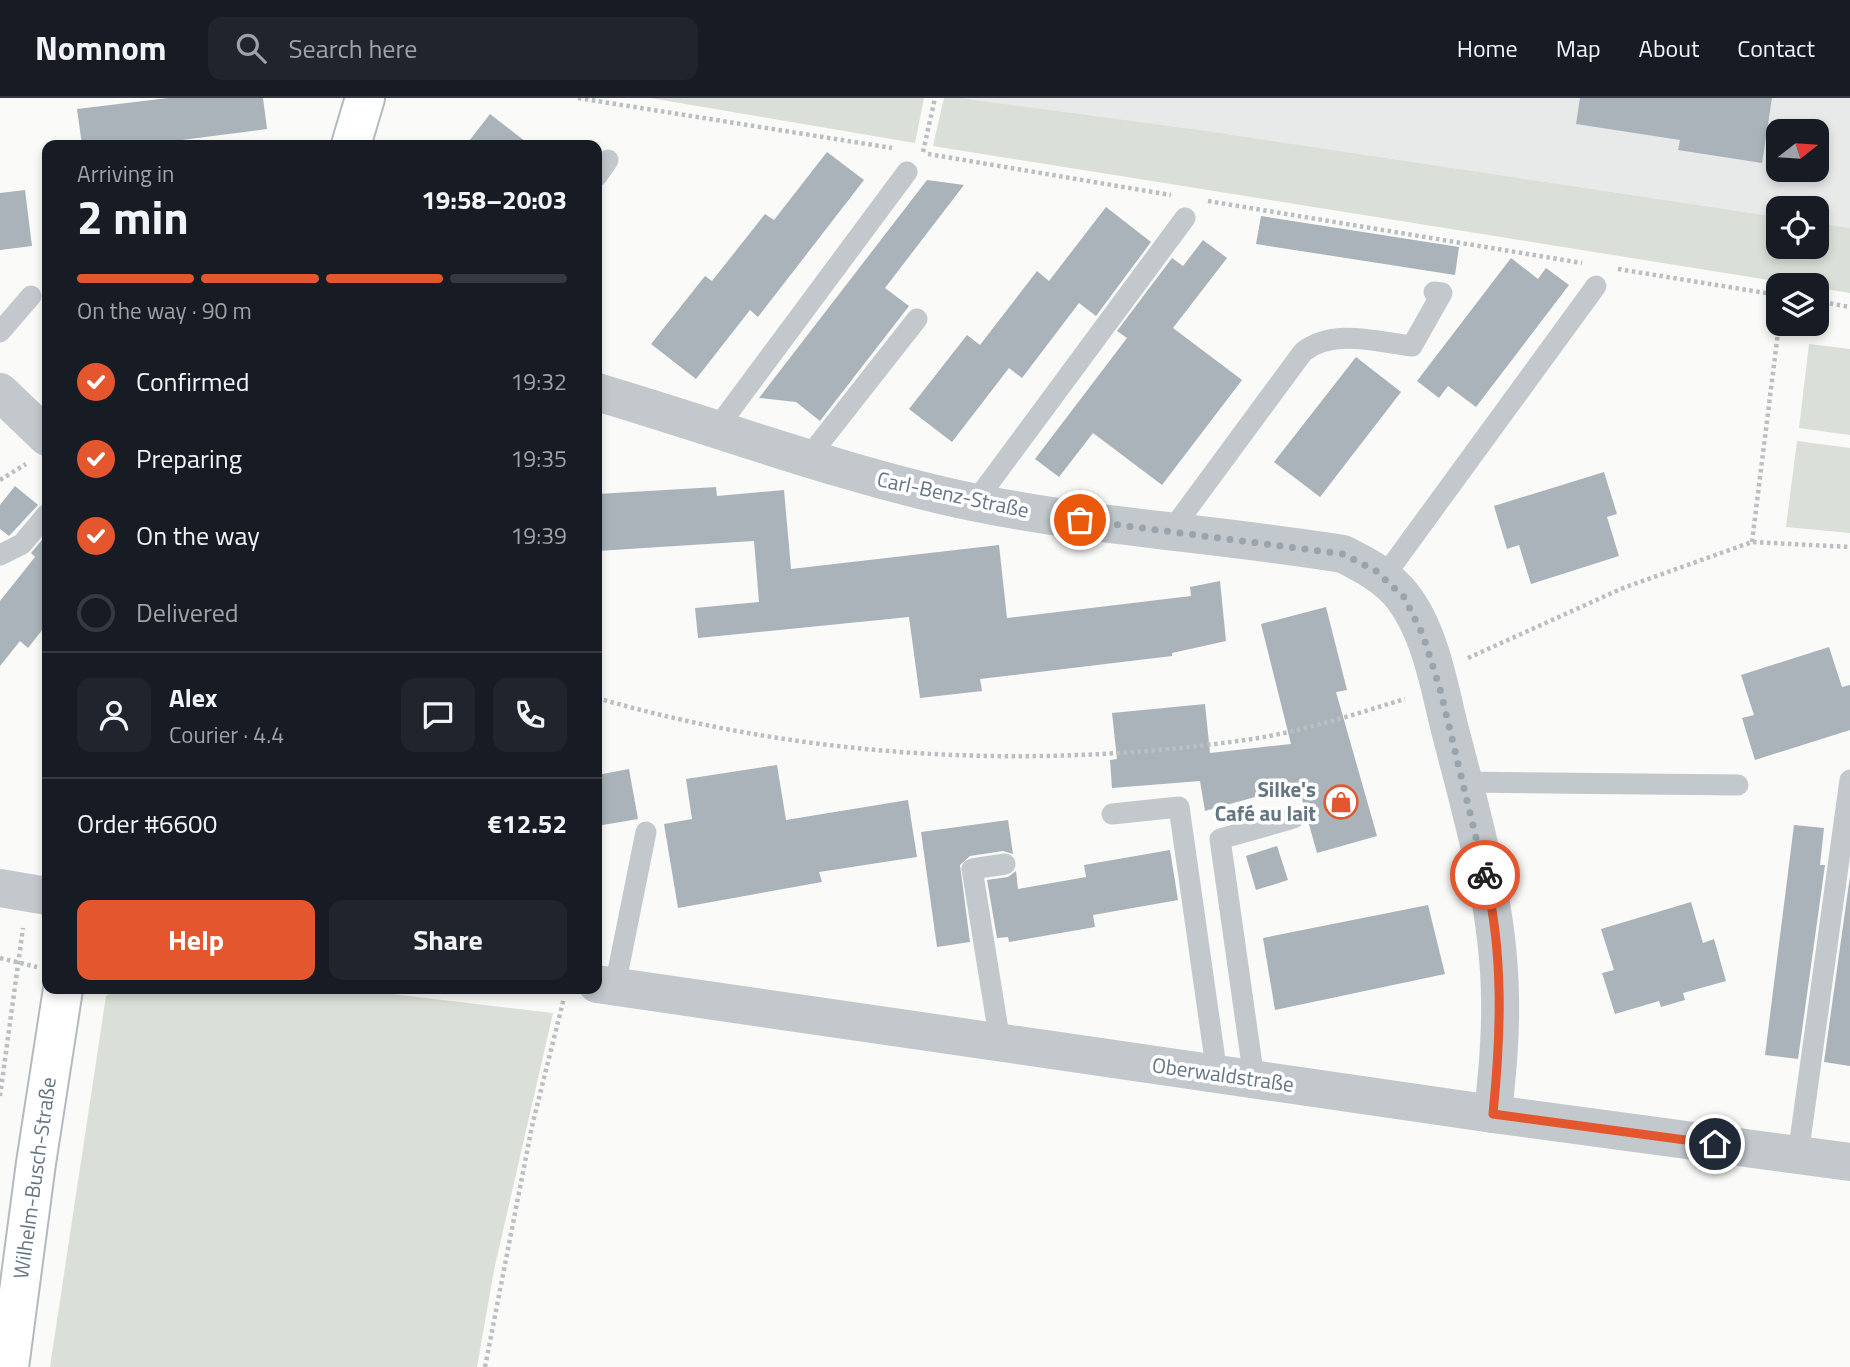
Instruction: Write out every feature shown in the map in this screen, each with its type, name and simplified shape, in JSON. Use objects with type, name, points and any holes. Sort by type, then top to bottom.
[{"type":"main road","points":[[352,140],[365,98]]},
{"type":"main road","name":"Wilhelm-Busch-Straße","points":[[9,1367],[62,994]]},
{"type":"street","points":[[0,392],[42,432]]},
{"type":"street","name":"Carl-Benz-Straße","points":[[602,394],[861,476],[975,502],[1343,554],[1376,571],[1404,597],[1423,635],[1464,782],[1487,882],[1496,939],[1500,1030],[1493,1114]]},
{"type":"street","name":"Oberwaldstraße","points":[[606,985],[1493,1114],[1850,1162]]},
{"type":"lane","points":[[717,428],[907,172]]},
{"type":"lane","points":[[975,502],[1185,218]]},
{"type":"lane","points":[[1384,578],[1596,286]]},
{"type":"lane","points":[[1171,531],[1303,352],[1315,343],[1329,339],[1412,346],[1442,293],[1434,292]]},
{"type":"lane","points":[[0,332],[31,296]]},
{"type":"lane","points":[[807,459],[917,319]]},
{"type":"lane","points":[[0,555],[22,544],[42,520]]},
{"type":"lane","points":[[1798,1155],[1850,780]]},
{"type":"lane","points":[[1464,782],[1738,785]]},
{"type":"lane","points":[[1112,814],[1179,807],[1217,1074]]},
{"type":"lane","points":[[1254,1079],[1220,839],[1294,818]]},
{"type":"lane","points":[[606,985],[646,832]]},
{"type":"lane","points":[[1000,1042],[972,869],[1006,864]]},
{"type":"path","points":[[923,153],[935,98]]},
{"type":"path","points":[[1829,303],[1850,307]]},
{"type":"path","points":[[1752,541],[1778,336]]},
{"type":"path","points":[[602,699],[653,714],[795,741],[905,751],[1015,756],[1137,751],[1253,739],[1318,724],[1436,678],[1478,655],[1623,588],[1752,541],[1850,547]]},
{"type":"path","points":[[0,1096],[19,961],[25,892]]},
{"type":"path","points":[[0,958],[42,969]]},
{"type":"path","points":[[485,1367],[499,1284],[532,1126],[565,994]]},
{"type":"shaded area","points":[[650,98],[924,98],[915,143]]},
{"type":"shaded area","points":[[944,98],[961,98],[1200,130],[1766,215],[1766,259],[1829,259],[1829,225],[1850,228],[1850,293],[1829,290],[1829,273],[1766,273],[1766,280],[933,146]]},
{"type":"shaded area","points":[[961,98],[1850,98],[1850,228],[1829,225],[1829,196],[1766,196],[1766,215],[1200,130]]},
{"type":"shaded area","points":[[1809,344],[1850,349],[1850,435],[1799,428]]},
{"type":"shaded area","points":[[1797,441],[1850,448],[1850,533],[1786,527]]},
{"type":"shaded area","points":[[392,994],[553,1013],[494,1270],[477,1367],[50,1367],[106,996]]},
{"type":"building","points":[[168,98],[263,98],[267,129],[182,140],[81,140],[77,109]]},
{"type":"building","points":[[1580,98],[1772,98],[1769,119],[1766,119],[1762,163],[1678,150],[1680,140],[1576,124]]},
{"type":"building","points":[[490,114],[524,140],[470,140]]},
{"type":"building","points":[[827,152],[864,180],[758,317],[750,310],[696,379],[651,344],[705,276],[712,281],[765,214],[774,220]]},
{"type":"building","points":[[927,180],[964,185],[885,288],[909,306],[820,421],[796,402],[759,398]]},
{"type":"building","points":[[25,190],[32,246],[0,250],[0,193]]},
{"type":"building","points":[[1106,207],[1151,242],[1096,316],[1079,303],[1022,378],[1009,368],[952,442],[909,409],[967,335],[980,345],[1037,271],[1049,281]]},
{"type":"building","points":[[1261,216],[1459,247],[1455,275],[1256,244]]},
{"type":"building","points":[[1203,240],[1227,258],[1173,328],[1242,380],[1162,485],[1093,433],[1059,477],[1035,459],[1127,338],[1117,331],[1172,258],[1183,266]]},
{"type":"building","points":[[1511,258],[1538,279],[1546,268],[1569,285],[1476,407],[1448,386],[1439,398],[1417,381]]},
{"type":"building","points":[[1356,357],[1401,392],[1320,497],[1274,462]]},
{"type":"building","points":[[1604,472],[1617,514],[1607,517],[1619,556],[1531,584],[1519,545],[1507,549],[1494,506]]},
{"type":"building","points":[[15,486],[38,505],[9,536],[0,529],[0,505]]},
{"type":"building","points":[[716,487],[717,496],[784,490],[791,569],[999,545],[1007,618],[1191,596],[1190,587],[1220,581],[1226,641],[1172,653],[1172,656],[980,679],[982,691],[920,698],[909,617],[698,638],[695,608],[759,602],[754,541],[602,551],[602,494]]},
{"type":"building","points":[[42,540],[42,630],[28,648],[20,641],[0,666],[0,601],[35,557],[31,553]]},
{"type":"building","points":[[1326,607],[1347,690],[1336,692],[1377,836],[1317,853],[1298,785],[1205,811],[1200,781],[1112,788],[1110,760],[1117,759],[1112,713],[1205,704],[1210,753],[1291,744],[1261,624]]},
{"type":"building","points":[[1829,647],[1842,687],[1850,685],[1850,730],[1755,760],[1742,718],[1754,715],[1741,675]]},
{"type":"building","points":[[777,765],[786,820],[908,800],[917,857],[819,872],[822,882],[678,908],[664,824],[692,819],[686,779]]},
{"type":"building","points":[[629,769],[638,819],[602,825],[602,774]]},
{"type":"building","points":[[1008,820],[1013,854],[1003,851],[970,856],[960,865],[970,942],[937,947],[921,832]]},
{"type":"building","points":[[1794,825],[1824,828],[1820,865],[1825,865],[1798,1059],[1765,1055]]},
{"type":"building","points":[[1277,846],[1288,880],[1256,890],[1246,856]]},
{"type":"building","points":[[1170,850],[1178,900],[1093,915],[1095,927],[1009,942],[1008,937],[997,938],[987,880],[1008,877],[1016,871],[1018,889],[1086,877],[1084,865]]},
{"type":"building","points":[[1850,876],[1850,1066],[1824,1062]]},
{"type":"building","points":[[1691,902],[1703,943],[1714,939],[1726,981],[1683,993],[1685,1000],[1661,1007],[1659,1001],[1615,1014],[1602,973],[1614,970],[1601,929]]},
{"type":"building","points":[[1428,905],[1445,974],[1275,1010],[1263,938]]},
{"type":"way so far","points":[[1080,520],[1343,554],[1376,571],[1404,597],[1423,635],[1440,689],[1485,875]]},
{"type":"place","name":"Silke's Café au lait","points":[[1341,802]]},
{"type":"route","points":[[1485,875],[1496,939],[1500,996],[1499,1053],[1493,1114],[1715,1144]]}]
